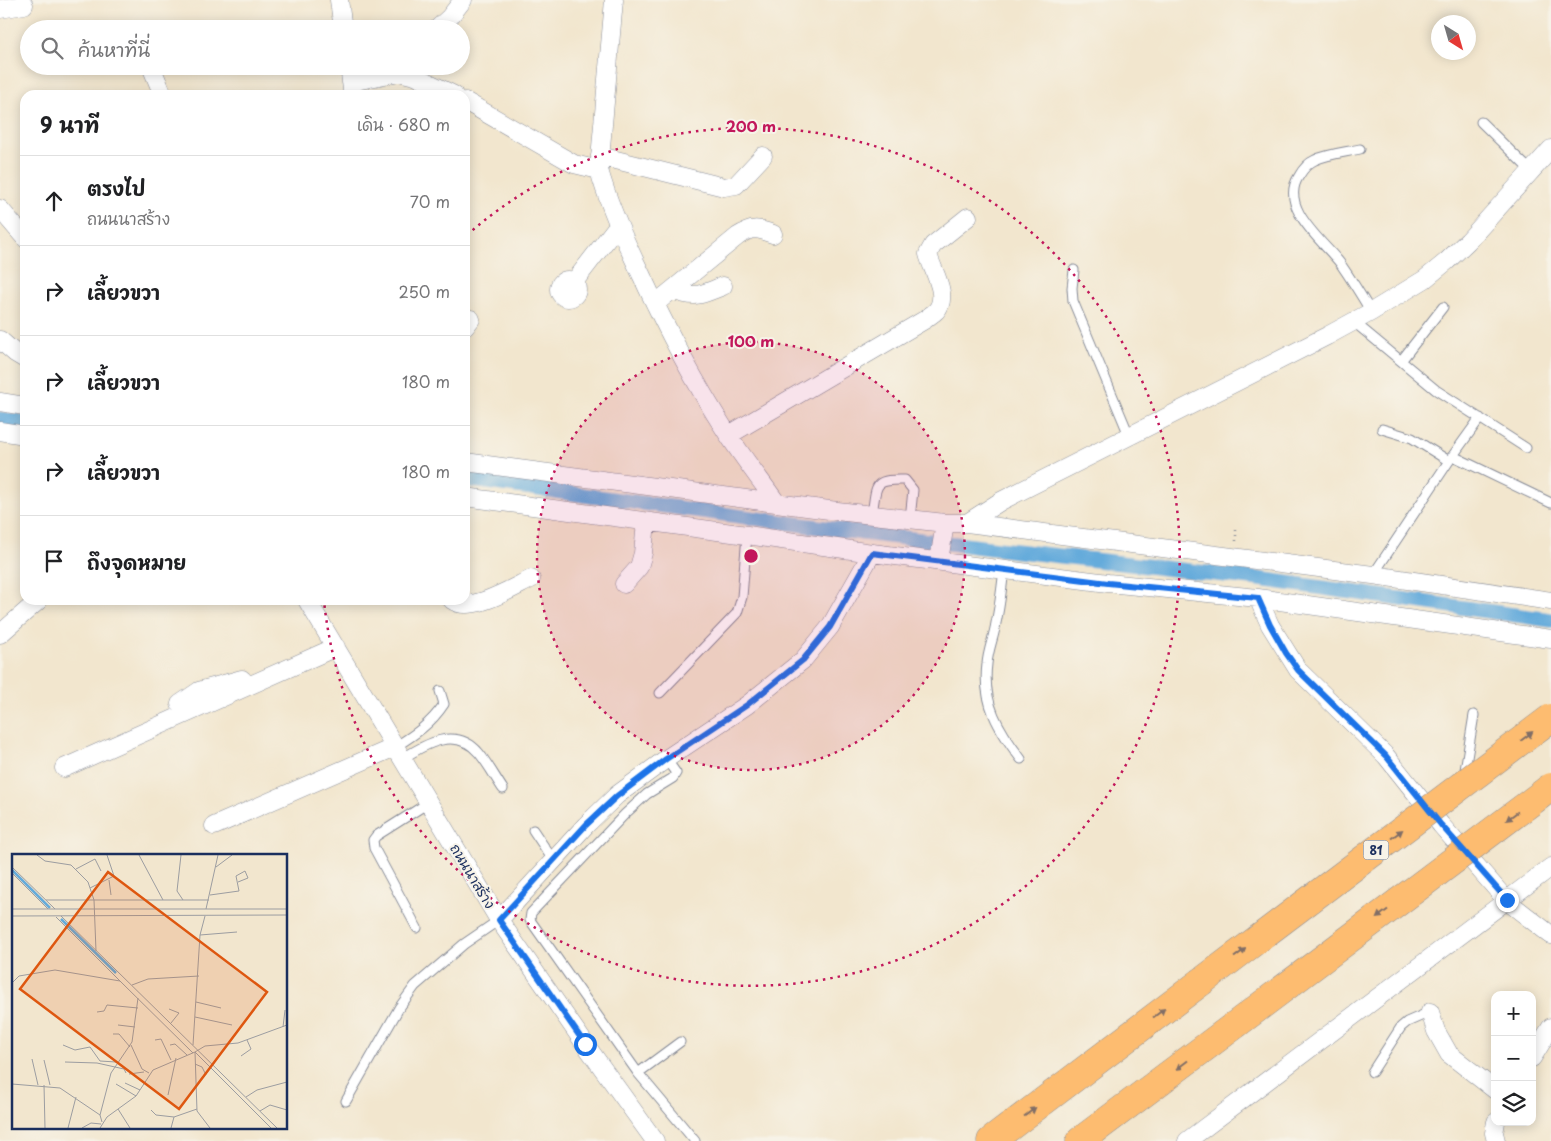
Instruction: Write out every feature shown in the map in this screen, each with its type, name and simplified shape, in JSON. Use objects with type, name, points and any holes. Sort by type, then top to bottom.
[{"type":"highway","name":"81","points":[[991,1141],[1551,718]]},
{"type":"highway","points":[[1080,1141],[1551,787]]},
{"type":"street","points":[[339,0],[342,20]]},
{"type":"street","points":[[446,20],[462,0]]},
{"type":"street","points":[[614,0],[599,163],[606,195],[655,304],[684,358],[728,435],[776,502]]},
{"type":"street","points":[[0,9],[24,5]]},
{"type":"street","points":[[155,75],[161,90]]},
{"type":"street","points":[[350,81],[373,75]]},
{"type":"street","points":[[411,75],[444,90]]},
{"type":"street","points":[[470,104],[574,164],[599,163],[724,187],[736,185],[763,156]]},
{"type":"street","points":[[967,523],[1001,501],[1354,322],[1425,279],[1468,241],[1551,149]]},
{"type":"street","points":[[0,209],[20,232]]},
{"type":"street","points":[[728,435],[918,324],[938,310],[941,296],[939,278],[928,254],[933,245],[968,217]]},
{"type":"street","points":[[574,282],[618,225]]},
{"type":"street","points":[[655,304],[749,229],[761,229],[773,234]]},
{"type":"street","points":[[672,290],[689,296],[722,286]]},
{"type":"street","points":[[0,340],[20,356]]},
{"type":"street","points":[[0,402],[20,405]]},
{"type":"street","points":[[0,431],[20,433]]},
{"type":"street","points":[[470,463],[837,511],[910,518],[944,527],[967,523],[1373,575],[1551,601]]},
{"type":"street","points":[[470,498],[872,553],[939,556],[1004,569],[1108,583],[1258,598],[1551,639]]},
{"type":"street","points":[[624,584],[639,567],[644,554],[646,522]]},
{"type":"street","points":[[939,556],[944,527]]},
{"type":"street","points":[[499,920],[586,825],[617,796],[666,759],[747,705],[803,660],[830,627],[872,553]]},
{"type":"street","points":[[470,603],[480,603],[531,579]]},
{"type":"street","points":[[1258,598],[1270,625],[1298,670],[1386,756],[1443,820],[1507,900],[1551,935]]},
{"type":"street","points":[[0,634],[33,605]]},
{"type":"street","name":"ถนนนาสร้าง","points":[[310,605],[499,920],[655,1141]]},
{"type":"street","points":[[64,768],[336,648]]},
{"type":"street","points":[[180,704],[211,687],[221,686],[250,675],[274,675]]},
{"type":"street","points":[[214,826],[398,753]]},
{"type":"street","points":[[1187,1141],[1551,867]]},
{"type":"street","points":[[1430,1012],[1436,1031],[1448,1054],[1491,1087]]},
{"type":"street","points":[[1536,1051],[1551,1027]]},
{"type":"street","points":[[1495,1126],[1494,1133],[1496,1141]]},
{"type":"lane","points":[[1481,122],[1531,171]]},
{"type":"lane","points":[[1360,150],[1315,160],[1305,167],[1295,181],[1294,191],[1295,203],[1299,214],[1339,262],[1372,312]]},
{"type":"lane","points":[[1074,270],[1072,288],[1075,308],[1129,435]]},
{"type":"lane","points":[[1401,361],[1442,307]]},
{"type":"lane","points":[[1354,322],[1436,390],[1526,448]]},
{"type":"lane","points":[[1373,575],[1480,418]]},
{"type":"lane","points":[[1382,429],[1412,438],[1451,458],[1551,502]]},
{"type":"lane","points":[[872,514],[877,486],[887,479],[905,480],[913,490],[910,518]]},
{"type":"lane","points":[[660,693],[737,614],[742,597],[747,535]]},
{"type":"lane","points":[[1004,569],[996,623],[987,662],[986,679],[994,717],[1002,734],[1021,759]]},
{"type":"lane","points":[[398,753],[436,716],[444,704],[440,691]]},
{"type":"lane","points":[[1449,807],[1465,770],[1474,715]]},
{"type":"lane","points":[[398,753],[440,740],[457,738],[468,743],[479,752],[503,789]]},
{"type":"lane","points":[[666,759],[676,773],[673,778],[647,794],[625,814],[532,913],[530,920],[638,1073],[695,1141]]},
{"type":"lane","points":[[417,928],[374,848],[373,840],[376,836],[428,803]]},
{"type":"lane","points":[[533,830],[553,860]]},
{"type":"lane","points":[[346,1101],[399,1008],[416,986],[464,944],[499,920]]},
{"type":"lane","points":[[1372,1072],[1401,1027],[1407,1022],[1430,1012]]},
{"type":"lane","points":[[638,1073],[680,1042]]},
{"type":"waterway","points":[[0,419],[20,421]]},
{"type":"waterway","points":[[470,480],[870,534],[1259,579],[1551,620]]},
{"type":"route","points":[[585,1044],[499,920],[586,825],[617,796],[666,759],[747,705],[803,660],[830,627],[872,553],[1108,583],[1258,598],[1270,625],[1298,670],[1386,756],[1441,825],[1507,900]]}]
